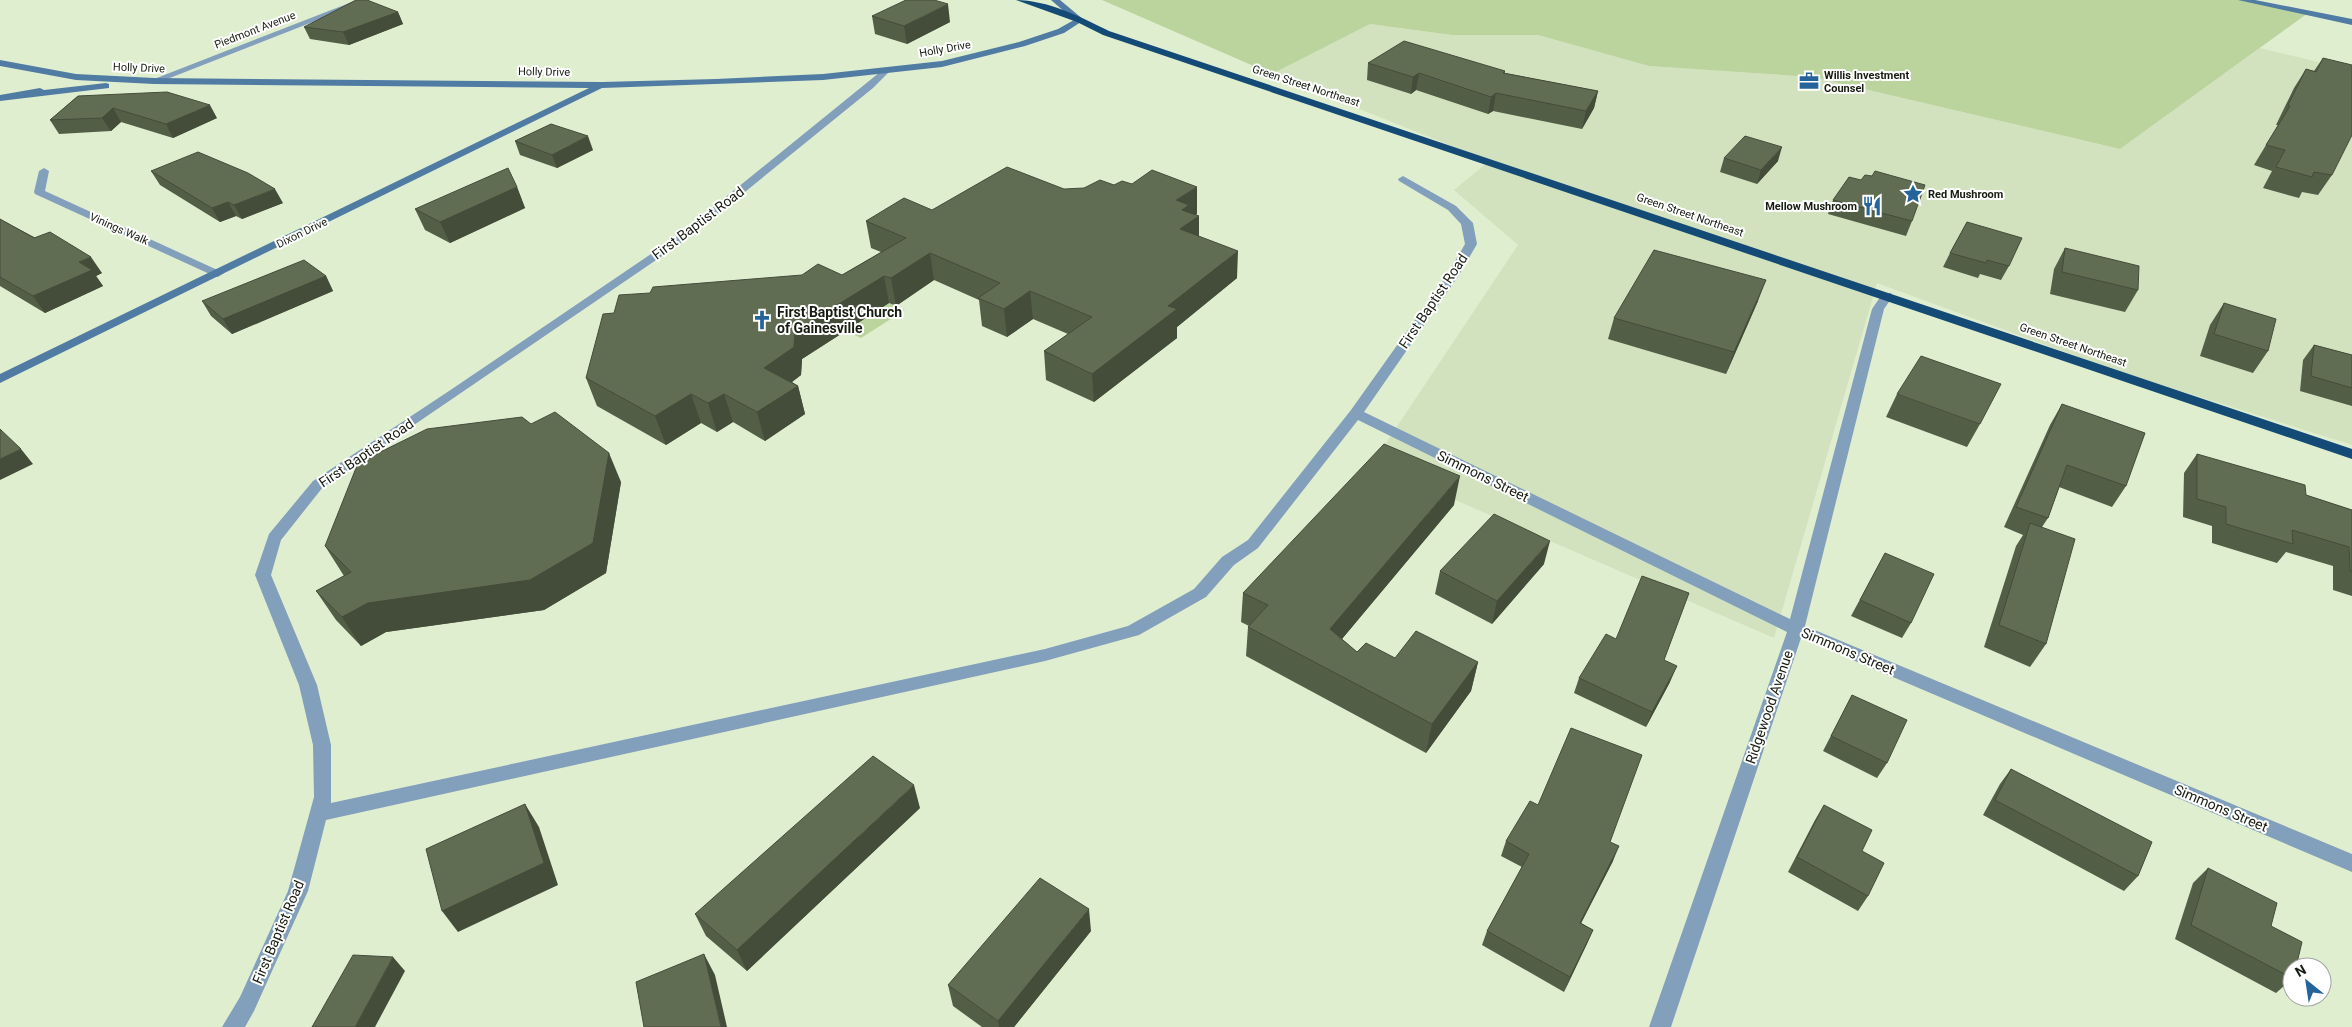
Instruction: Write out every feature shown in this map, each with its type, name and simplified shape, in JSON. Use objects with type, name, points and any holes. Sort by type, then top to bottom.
[{"type":"highway","name":"Green Street Northeast","points":[[1020,0],[1080,20],[1106,33],[2352,454]]},
{"type":"street","name":"Piedmont Avenue","points":[[154,81],[365,0]]},
{"type":"street","points":[[1056,0],[1080,20]]},
{"type":"street","points":[[2242,0],[2352,22]]},
{"type":"street","name":"Holly Drive","points":[[0,63],[76,77],[154,81],[602,85],[716,82],[885,71],[942,64],[992,53],[1061,31],[1080,20]]},
{"type":"street","name":"First Baptist Road","points":[[233,1027],[247,1004],[298,891],[323,797],[322,744],[308,685],[263,575],[274,538],[318,484],[454,394],[683,237],[870,86],[885,71]]},
{"type":"street","points":[[31,94],[76,77]]},
{"type":"street","points":[[0,98],[154,81]]},
{"type":"street","name":"Dixon Drive","points":[[0,379],[602,85]]},
{"type":"street","name":"Vinings Walk","points":[[44,171],[39,192],[218,273]]},
{"type":"street","name":"First Baptist Road","points":[[318,814],[1045,655],[1133,631],[1200,593],[1228,561],[1252,544],[1356,414],[1452,275],[1471,244],[1467,223],[1452,208],[1403,179]]},
{"type":"street","name":"Ridgewood Avenue","points":[[1660,1027],[1796,629],[1878,309],[1887,296]]},
{"type":"street","name":"Simmons Street","points":[[1356,414],[1796,629],[2352,863]]},
{"type":"shaded area","points":[[1102,0],[2247,0],[2308,13],[2120,149],[1813,77],[1649,66],[1538,35],[1452,35],[1370,24],[1272,74]]},
{"type":"shaded area","points":[[1370,24],[1452,35],[1538,35],[1649,66],[1813,77],[2120,149],[2260,48],[2352,70],[2352,445],[2111,369],[1877,283],[1774,638],[1372,464],[1518,245],[1454,190],[1489,161],[1272,74]]},
{"type":"shaded area","points":[[889,303],[905,310],[861,338],[846,331]]},
{"type":"building","points":[[356,0],[367,0],[398,12],[343,32],[304,27]]},
{"type":"building","points":[[906,0],[934,0],[948,4],[904,26],[872,16]]},
{"type":"building","points":[[1404,41],[1505,71],[1503,73],[1598,91],[1586,111],[1496,93],[1491,97],[1419,73],[1413,77],[1368,63]]},
{"type":"building","points":[[2323,58],[2352,65],[2352,135],[2332,175],[2314,172],[2312,177],[2276,167],[2285,150],[2266,145],[2290,106],[2288,105],[2306,69],[2316,72]]},
{"type":"building","points":[[167,92],[210,105],[166,124],[113,108],[102,118],[50,120],[78,96]]},
{"type":"building","points":[[551,124],[588,136],[552,155],[515,141]]},
{"type":"building","points":[[1745,136],[1782,147],[1761,170],[1724,158]]},
{"type":"building","points":[[198,152],[248,173],[275,189],[234,205],[228,202],[212,208],[151,171]]},
{"type":"building","name":"First Baptist Church of Gainesville","points":[[1007,167],[1064,189],[1084,188],[1100,180],[1114,185],[1122,181],[1132,184],[1152,170],[1197,187],[1176,200],[1189,205],[1182,210],[1199,216],[1180,229],[1238,251],[1168,306],[1177,309],[1092,374],[1044,351],[1092,317],[1030,291],[1004,309],[978,298],[1000,283],[930,253],[891,278],[884,276],[795,331],[794,347],[764,368],[798,386],[757,412],[724,394],[708,403],[691,394],[655,416],[586,378],[603,314],[614,313],[619,295],[650,293],[653,287],[802,275],[818,264],[842,275],[906,238],[866,221],[904,198],[932,210]]},
{"type":"building","points":[[508,168],[517,187],[440,222],[415,209]]},
{"type":"building","points":[[1875,171],[1925,185],[1912,221],[1833,200],[1849,177],[1861,180],[1865,175],[1872,176]]},
{"type":"building","points":[[0,219],[34,238],[50,232],[91,257],[79,262],[92,270],[33,296],[0,277]]},
{"type":"building","points":[[1967,222],[2022,238],[2009,266],[1987,260],[1986,263],[1950,253]]},
{"type":"building","points":[[2065,248],[2139,266],[2138,290],[2062,272]]},
{"type":"building","points":[[1654,250],[1766,280],[1734,352],[1614,318]]},
{"type":"building","points":[[304,260],[326,276],[223,319],[202,301]]},
{"type":"building","points":[[2224,303],[2276,319],[2268,351],[2214,334]]},
{"type":"building","points":[[2314,345],[2352,355],[2352,388],[2311,376]]},
{"type":"building","points":[[1921,356],[2001,384],[1980,424],[1897,394]]},
{"type":"building","points":[[2062,404],[2145,433],[2126,486],[2067,465],[2048,518],[2016,507]]},
{"type":"building","points":[[555,412],[609,453],[593,543],[530,580],[368,603],[342,617],[316,591],[351,572],[325,546],[358,463],[427,429],[522,417],[531,424]]},
{"type":"building","points":[[0,429],[21,449],[0,459]]},
{"type":"building","points":[[1384,444],[1460,476],[1330,629],[1357,652],[1366,643],[1395,658],[1416,631],[1478,662],[1432,724],[1248,627],[1268,605],[1243,593]]},
{"type":"building","points":[[2197,454],[2305,485],[2306,495],[2352,510],[2352,572],[2350,571],[2349,547],[2292,530],[2293,544],[2226,524],[2226,507],[2197,499]]},
{"type":"building","points":[[1494,514],[1550,541],[1497,601],[1440,571]]},
{"type":"building","points":[[2030,523],[2075,539],[2046,644],[1999,625]]},
{"type":"building","points":[[1885,553],[1934,574],[1911,623],[1860,600]]},
{"type":"building","points":[[1642,576],[1689,593],[1664,660],[1677,666],[1652,712],[1579,678],[1606,634],[1616,639]]},
{"type":"building","points":[[1852,695],[1907,720],[1887,763],[1831,736]]},
{"type":"building","points":[[1571,728],[1642,755],[1610,842],[1619,846],[1580,923],[1593,930],[1570,977],[1487,931],[1529,854],[1506,841],[1530,801],[1538,805]]},
{"type":"building","points":[[873,756],[914,785],[737,950],[695,914]]},
{"type":"building","points":[[2011,769],[2152,842],[2138,876],[1995,800]]},
{"type":"building","points":[[525,804],[544,863],[442,911],[426,849]]},
{"type":"building","points":[[1824,805],[1872,830],[1862,851],[1884,863],[1868,896],[1797,857]]},
{"type":"building","points":[[2208,868],[2277,903],[2271,926],[2302,942],[2298,957],[2282,957],[2282,973],[2191,925]]},
{"type":"building","points":[[1040,878],[1089,909],[998,1021],[948,985]]},
{"type":"building","points":[[704,954],[721,1027],[644,1027],[636,982]]},
{"type":"building","points":[[353,955],[393,957],[355,1027],[312,1027]]},
{"type":"place","name":"Willis Investment Counsel","points":[[1809,81]]},
{"type":"place","name":"Red Mushroom","points":[[1913,194]]},
{"type":"place","name":"Mellow Mushroom","points":[[1872,206]]},
{"type":"place","name":"First Baptist Church of Gainesville","points":[[762,320]]}]
